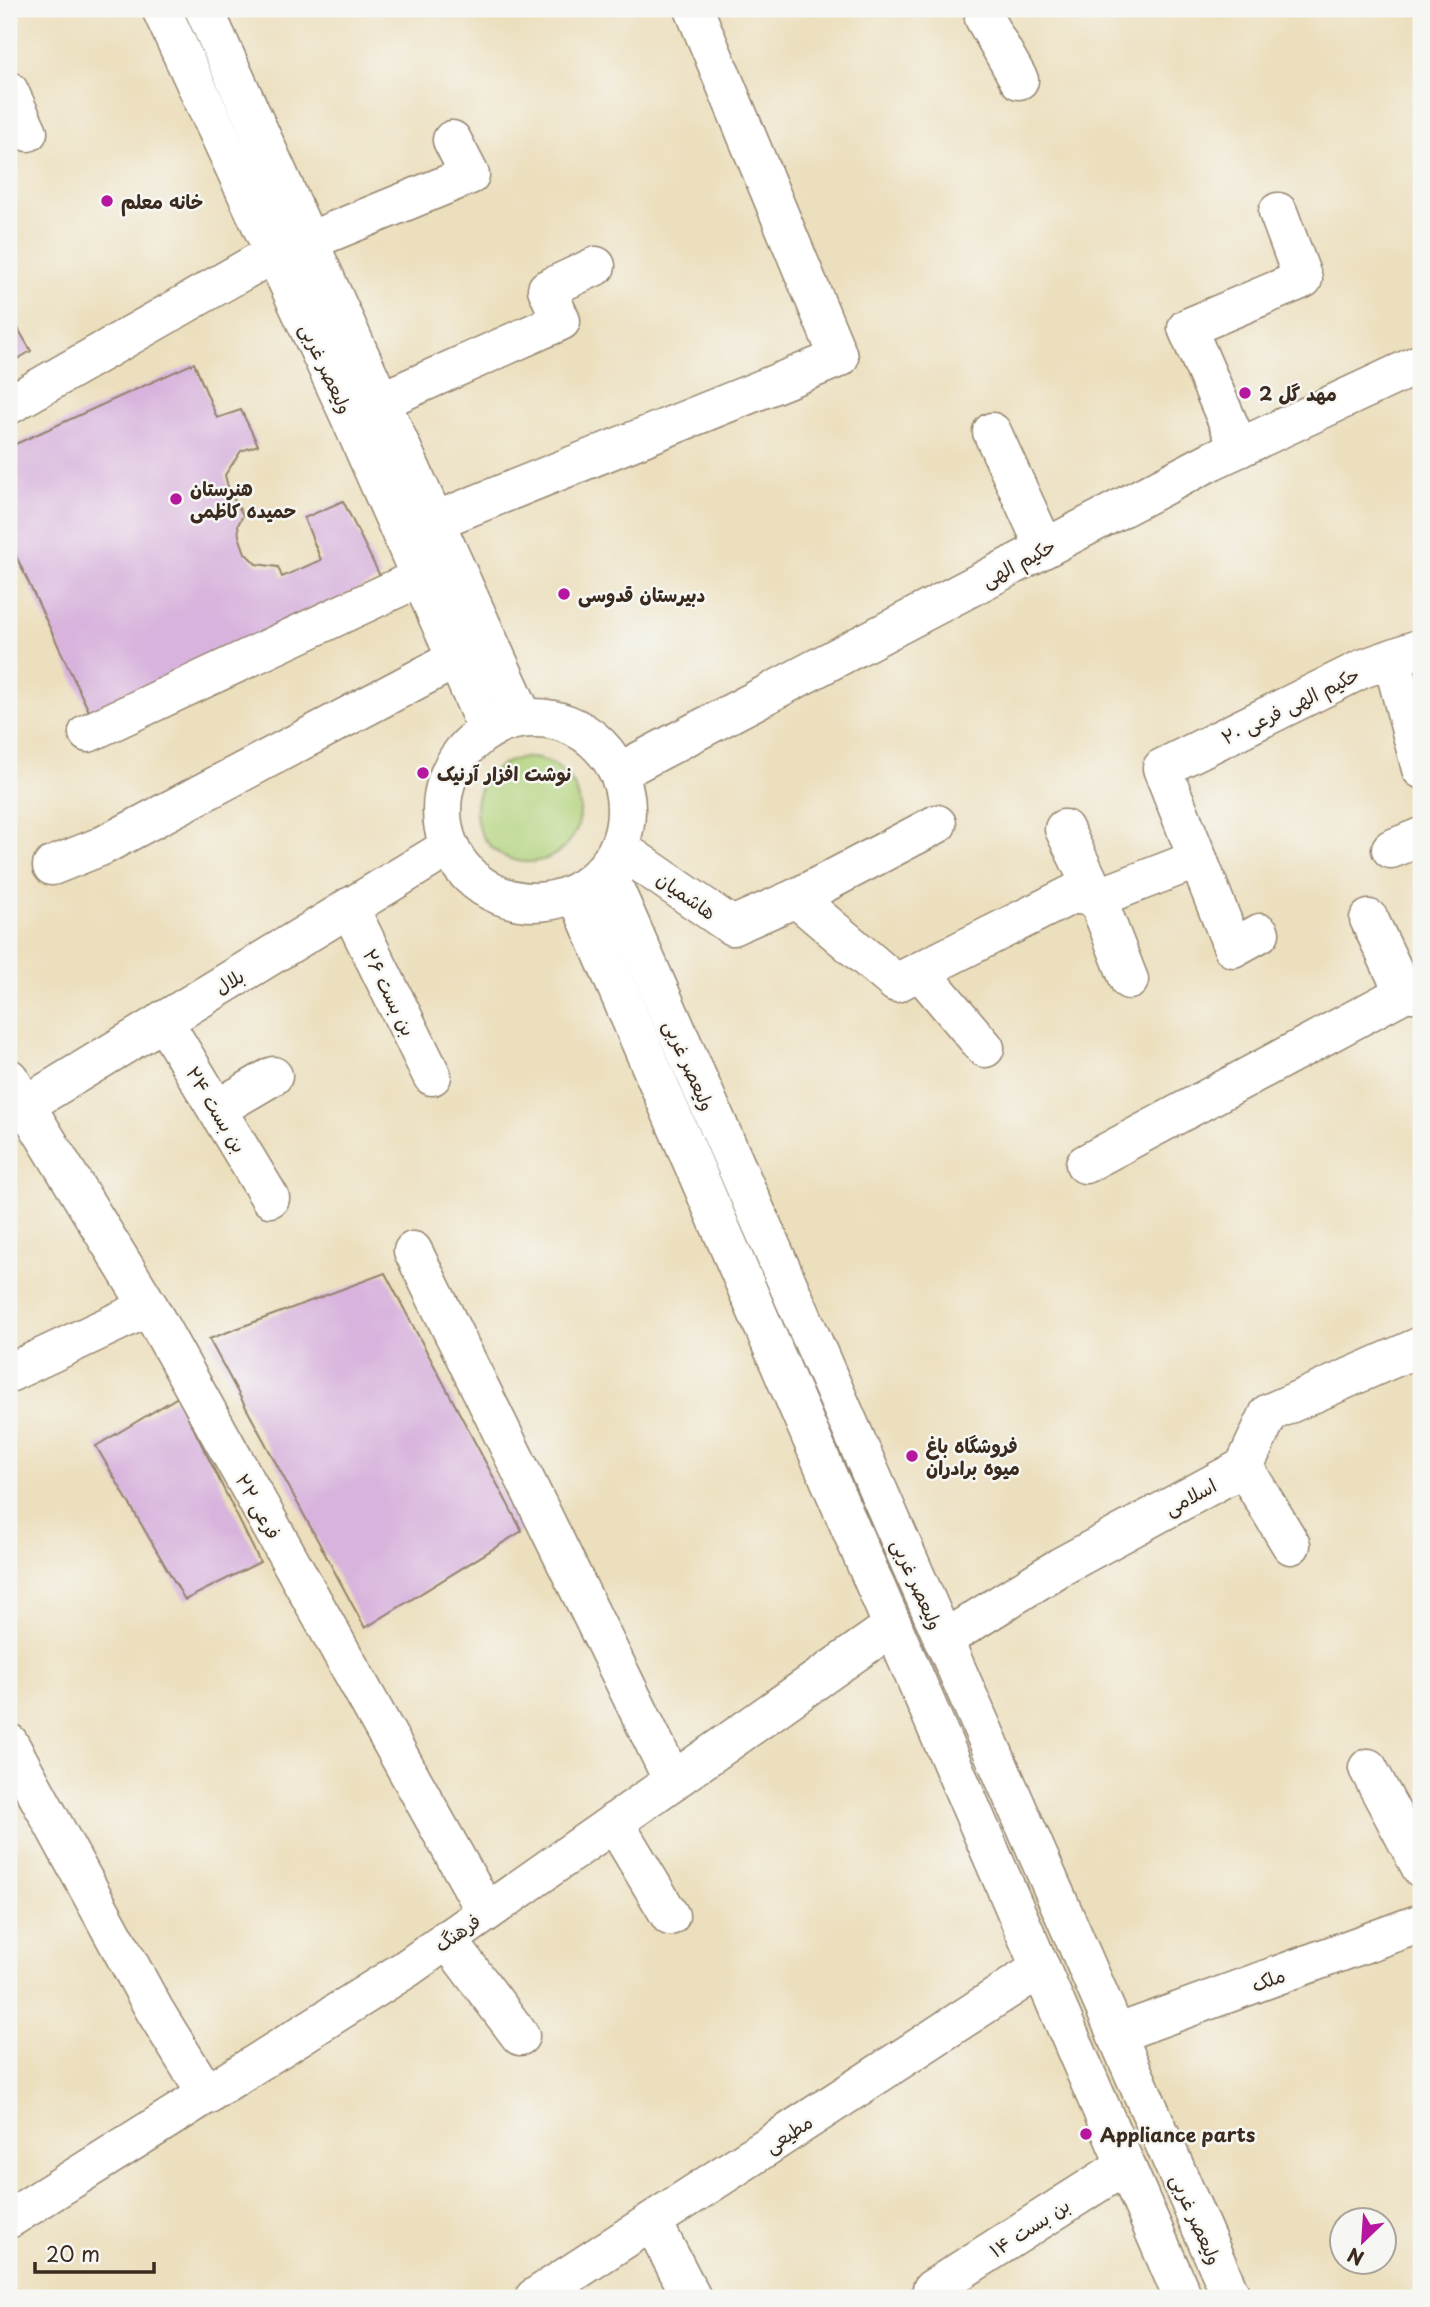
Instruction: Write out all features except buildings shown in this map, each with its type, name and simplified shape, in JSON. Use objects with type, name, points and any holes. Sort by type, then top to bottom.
[{"type":"street","name":"ولیعصر غربی","points":[[161,9],[291,247],[421,577],[487,729]]},
{"type":"street","points":[[204,9],[291,247],[381,401],[523,717]]},
{"type":"street","points":[[435,521],[839,358],[694,9]]},
{"type":"street","points":[[986,9],[984,18],[1019,80]]},
{"type":"street","points":[[9,91],[28,132]]},
{"type":"street","points":[[9,405],[291,247],[470,175],[453,140]]},
{"type":"street","points":[[1239,448],[1187,328],[1303,279],[1278,212]]},
{"type":"street","points":[[381,401],[561,321],[547,289],[596,266]]},
{"type":"street","name":"حکیم الهی","points":[[619,772],[1239,448],[1421,363]]},
{"type":"street","points":[[992,432],[1045,548]]},
{"type":"street","points":[[88,733],[421,577]]},
{"type":"street","points":[[1406,653],[1421,769]]},
{"type":"street","name":"حکیم الهی فرعی ۲۰","points":[[1198,859],[1162,768],[1362,669],[1406,653]]},
{"type":"street","points":[[52,866],[102,846],[456,659]]},
{"type":"street","points":[[523,717],[552,719],[580,729],[603,748],[619,772],[626,797],[627,823],[612,859],[592,883],[576,893],[552,901],[527,902],[502,897],[480,885],[462,868],[449,846],[441,817],[444,786],[456,759],[487,729],[523,717]]},
{"type":"street","points":[[937,824],[796,898],[896,983],[1073,894],[1097,898],[1198,859],[1233,948],[1260,933]]},
{"type":"street","points":[[1064,829],[1097,898],[1129,980]]},
{"type":"street","name":"بلال","points":[[14,1099],[163,1020],[449,846]]},
{"type":"street","name":"ولیعصر غربی","points":[[612,859],[943,1640],[1232,2298]]},
{"type":"street","name":"هاشمیان","points":[[612,859],[732,926],[796,898]]},
{"type":"street","name":"ولیعصر غربی","points":[[576,893],[1183,2298]]},
{"type":"street","name":"بن بست ۲۶","points":[[349,907],[432,1076]]},
{"type":"street","points":[[1085,1164],[1413,993],[1369,919]]},
{"type":"street","points":[[920,971],[985,1048]]},
{"type":"street","name":"بن بست ۲۴","points":[[163,1020],[270,1198]]},
{"type":"street","points":[[217,1109],[273,1076]]},
{"type":"street","name":"فرعی ۲۲","points":[[14,1099],[149,1307],[486,1912]]},
{"type":"street","points":[[413,1251],[673,1781]]},
{"type":"street","points":[[9,1373],[149,1307]]},
{"type":"street","points":[[1291,1545],[1244,1467],[1269,1413],[1421,1346]]},
{"type":"street","name":"اسلامی","points":[[943,1640],[1060,1567],[1244,1467]]},
{"type":"street","name":"فرهنگ","points":[[9,2219],[406,1969],[893,1626]]},
{"type":"street","points":[[9,1743],[155,2011],[207,2095]]},
{"type":"street","points":[[1367,1768],[1421,1868]]},
{"type":"street","points":[[614,1822],[670,1916]]},
{"type":"street","name":"ملک","points":[[1116,2034],[1421,1923]]},
{"type":"street","points":[[447,1939],[520,2036]]},
{"type":"street","name":"مطیعی","points":[[534,2298],[1041,1968]]},
{"type":"street","name":"بن بست ۱۴","points":[[932,2289],[1126,2165]]},
{"type":"street","points":[[653,2222],[692,2298]]},
{"type":"green space","points":[[528,758],[548,762],[565,773],[576,790],[580,810],[576,830],[565,847],[548,858],[528,862],[508,858],[491,847],[480,830],[476,810],[480,790],[491,773],[508,762]]},
{"type":"place","name":"خانه معلم","points":[[107,201]]},
{"type":"place","name":"مهد گل 2","points":[[1245,393]]},
{"type":"place","name":"هنرستان حمیده کاظمی","points":[[176,499]]},
{"type":"place","name":"دبیرستان قدوسی","points":[[564,594]]},
{"type":"place","name":"نوشت افزار آرنیک","points":[[423,773]]},
{"type":"place","name":"فروشگاه باغ میوه برادران","points":[[912,1456]]},
{"type":"place","name":"Appliance parts","points":[[1086,2134]]}]
